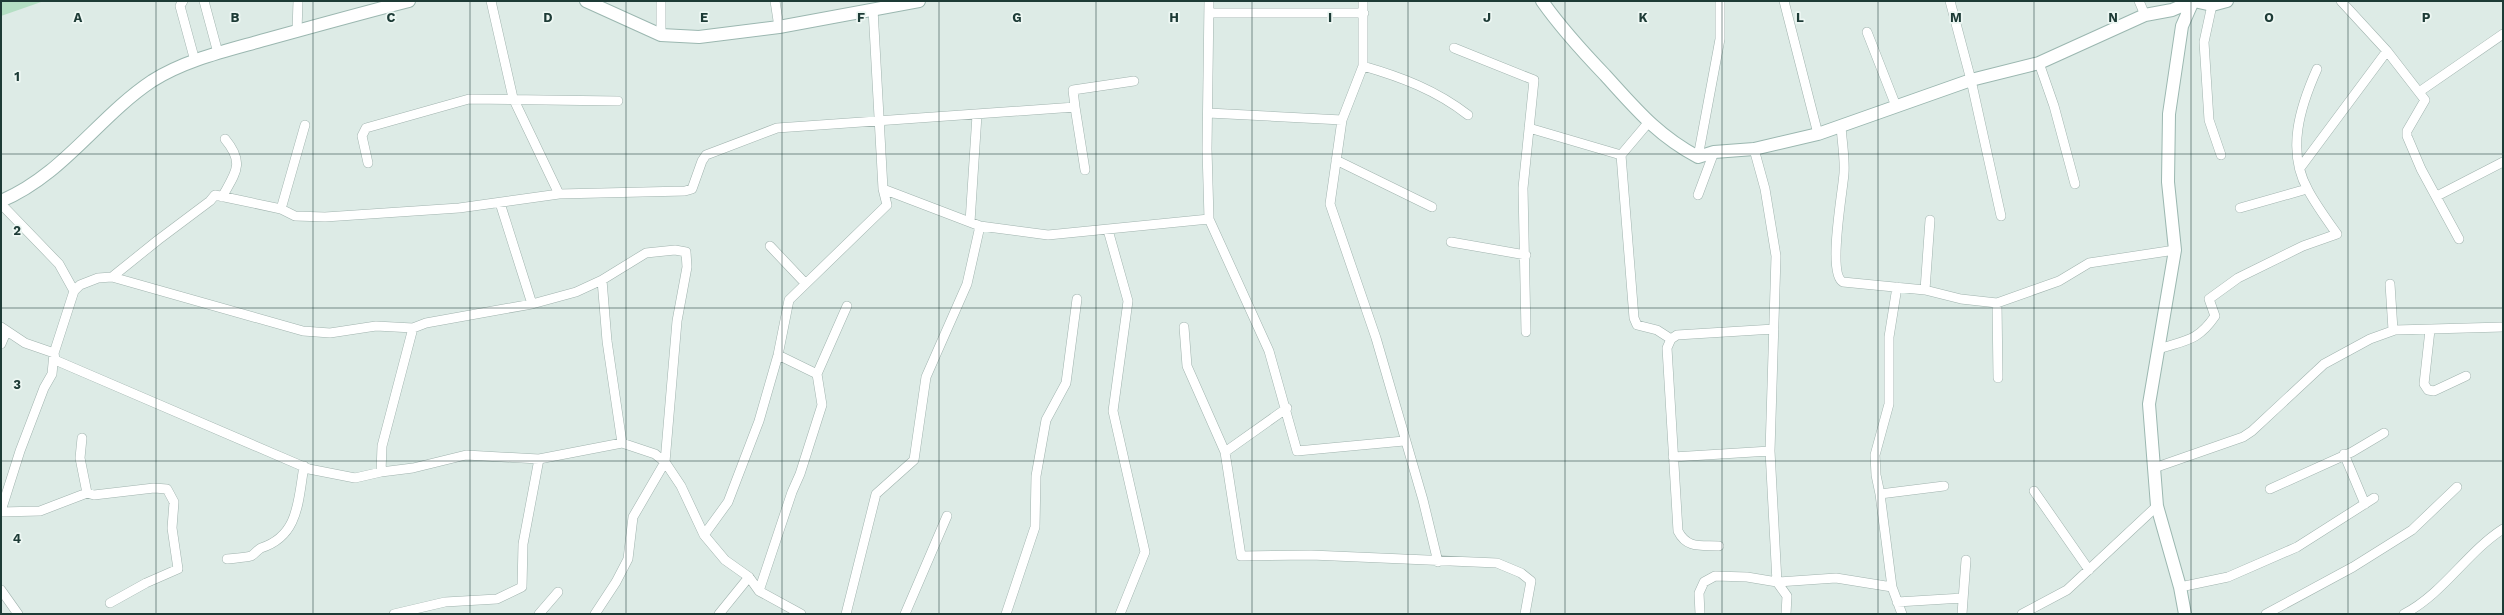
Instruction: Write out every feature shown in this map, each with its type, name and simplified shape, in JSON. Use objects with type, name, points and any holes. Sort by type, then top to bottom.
[{"type":"street","points":[[182,1],[180,6],[195,61]]},
{"type":"street","points":[[204,1],[218,53]]},
{"type":"street","points":[[297,31],[298,1]]},
{"type":"street","points":[[1,201],[15,195],[49,173],[146,85],[167,72],[218,53],[409,1]]},
{"type":"street","points":[[491,1],[513,98],[559,194]]},
{"type":"street","points":[[586,1],[661,35],[712,37],[918,1]]},
{"type":"street","points":[[660,1],[661,35]]},
{"type":"street","points":[[775,1],[779,26]]},
{"type":"street","points":[[1209,1],[1209,219],[1269,351],[1287,408],[1297,451],[1404,441]]},
{"type":"street","points":[[1363,1],[1363,66],[1342,120],[1330,204],[1376,338],[1404,441],[1423,500],[1438,562]]},
{"type":"street","points":[[1542,1],[1560,26],[1648,122],[1672,143],[1698,157],[1714,152],[1754,149],[1818,134],[1971,80],[2039,63],[2145,15],[2172,10],[2193,1],[2182,26],[2169,114],[2168,182],[2175,250],[2149,404],[2158,506],[2180,587],[2185,614]]},
{"type":"street","points":[[1698,157],[1720,39],[1720,1]]},
{"type":"street","points":[[1784,1],[1818,134]]},
{"type":"street","points":[[1950,1],[1971,80],[2001,216]]},
{"type":"street","points":[[2139,1],[2145,15]]},
{"type":"street","points":[[2194,1],[2212,5],[2227,1]]},
{"type":"street","points":[[2341,1],[2387,51],[2425,100],[2407,131],[2407,136],[2421,169],[2459,239]]},
{"type":"street","points":[[2212,5],[2204,42],[2209,120],[2221,155]]},
{"type":"street","points":[[704,535],[728,502],[759,421],[778,355],[789,300],[887,206],[884,189],[879,119],[873,9]]},
{"type":"street","points":[[1209,13],[1364,13]]},
{"type":"street","points":[[1867,32],[1896,106]]},
{"type":"street","points":[[2419,92],[2503,34]]},
{"type":"street","points":[[1454,48],[1534,80],[1523,188],[1526,255],[1526,332]]},
{"type":"street","points":[[2300,168],[2387,51]]},
{"type":"street","points":[[2039,63],[2054,106],[2075,184]]},
{"type":"street","points":[[1363,66],[1396,75],[1444,97],[1468,115]]},
{"type":"street","points":[[2158,348],[2196,337],[2203,332],[2215,316],[2209,299],[2238,278],[2303,246],[2337,234],[2307,189],[2300,168],[2296,135],[2304,99],[2317,69]]},
{"type":"street","points":[[1085,170],[1073,90],[1134,81]]},
{"type":"street","points":[[368,163],[362,136],[366,128],[469,99],[513,98],[618,100]]},
{"type":"street","points":[[112,277],[210,201],[215,195],[281,209],[295,216],[325,217],[394,214],[500,203],[559,194],[685,191],[692,189],[702,161],[706,155],[764,131],[815,124],[879,119],[977,115],[1075,107]]},
{"type":"street","points":[[1208,113],[1342,120]]},
{"type":"street","points":[[970,222],[977,115]]},
{"type":"street","points":[[1648,122],[1621,155],[1634,318],[1637,325],[1657,330],[1671,339]]},
{"type":"street","points":[[281,209],[305,125]]},
{"type":"street","points":[[1841,126],[1844,171],[1836,244],[1837,274],[1843,282],[1925,290],[1961,299],[1997,303],[2059,280],[2089,263],[2175,250]]},
{"type":"street","points":[[1529,128],[1621,155]]},
{"type":"street","points":[[222,197],[235,174],[238,160],[235,151],[225,139]]},
{"type":"street","points":[[1754,149],[1765,189],[1776,256],[1770,451],[1777,582],[1787,596],[1786,614]]},
{"type":"street","points":[[1698,195],[1714,152]]},
{"type":"street","points":[[1336,160],[1432,207]]},
{"type":"street","points":[[2437,196],[2503,162]]},
{"type":"street","points":[[884,189],[980,226],[1048,234],[1108,230],[1209,219]]},
{"type":"street","points":[[2240,208],[2307,189]]},
{"type":"street","points":[[500,203],[532,304]]},
{"type":"street","points":[[1,204],[59,264],[74,290]]},
{"type":"street","points":[[1925,290],[1930,220]]},
{"type":"street","points":[[846,614],[876,494],[914,460],[926,377],[967,284],[980,226]]},
{"type":"street","points":[[1108,230],[1128,301],[1113,411],[1145,552],[1120,614]]},
{"type":"street","points":[[1451,242],[1526,255]]},
{"type":"street","points":[[770,246],[805,283]]},
{"type":"street","points":[[110,603],[146,583],[178,568],[172,528],[174,502],[167,489],[154,488],[94,495],[87,493],[40,511],[1,511],[20,451],[44,388],[52,374],[54,353],[74,290],[80,285],[98,278],[112,277],[303,331],[330,333],[382,326],[413,328],[426,323],[532,304],[576,292],[602,280],[646,253],[675,250],[686,252],[688,267],[677,321],[665,462],[633,517],[628,559],[616,582],[595,614]]},
{"type":"street","points":[[602,280],[607,341],[622,443]]},
{"type":"street","points":[[2390,284],[2393,330]]},
{"type":"street","points":[[1897,288],[1889,337],[1889,404],[1875,455],[1876,475],[1880,494],[1892,586],[1902,614]]},
{"type":"street","points":[[1006,614],[1035,527],[1037,469],[1046,420],[1066,383],[1077,299]]},
{"type":"street","points":[[1997,303],[1998,378]]},
{"type":"street","points":[[759,590],[792,492],[800,474],[822,405],[817,374],[847,306]]},
{"type":"street","points":[[1184,327],[1187,366],[1225,452],[1241,556],[1311,555],[1438,562],[1497,563],[1521,573],[1531,581],[1525,614]]},
{"type":"street","points":[[2154,468],[2243,437],[2260,426],[2324,364],[2370,339],[2393,330],[2503,327]]},
{"type":"street","points":[[381,472],[382,446],[413,328]]},
{"type":"street","points":[[1719,546],[1693,545],[1683,541],[1678,531],[1667,348],[1671,339],[1677,335],[1774,329]]},
{"type":"street","points":[[1,344],[4,330],[25,343],[54,353]]},
{"type":"street","points":[[2430,330],[2424,384],[2428,390],[2434,391],[2466,376]]},
{"type":"street","points":[[54,353],[55,360],[309,469],[339,477],[355,478],[381,472],[413,468],[466,454],[539,459],[622,443],[655,454],[665,462],[681,486],[704,535],[726,560],[749,577],[759,590],[801,614]]},
{"type":"street","points":[[778,355],[817,374]]},
{"type":"street","points":[[1225,452],[1287,408]]},
{"type":"street","points":[[2270,489],[2344,454],[2352,452],[2384,433]]},
{"type":"street","points":[[82,438],[80,458],[87,493]]},
{"type":"street","points":[[1673,457],[1770,451]]},
{"type":"street","points":[[2344,454],[2365,504]]},
{"type":"street","points":[[394,614],[445,602],[496,599],[522,587],[523,544],[539,459]]},
{"type":"street","points":[[227,559],[252,556],[259,549],[271,546],[287,533],[295,514],[304,466]]},
{"type":"street","points":[[1880,494],[1944,486]]},
{"type":"street","points":[[2266,614],[2353,567],[2412,530],[2457,487]]},
{"type":"street","points":[[2034,491],[2089,570]]},
{"type":"street","points":[[2180,587],[2228,577],[2260,564],[2297,547],[2374,498]]},
{"type":"street","points":[[2022,614],[2066,590],[2158,506]]},
{"type":"street","points":[[905,614],[947,516]]},
{"type":"street","points":[[2404,614],[2423,602],[2462,563],[2503,529]]},
{"type":"street","points":[[1962,614],[1966,560]]},
{"type":"street","points":[[1700,614],[1699,593],[1704,582],[1715,576],[1747,577],[1777,582],[1836,578],[1892,586]]},
{"type":"street","points":[[719,614],[749,577]]},
{"type":"street","points":[[1,590],[18,614]]},
{"type":"street","points":[[539,614],[558,592]]},
{"type":"street","points":[[1898,602],[1963,598]]},
{"type":"green space","points":[[1,1],[44,1],[1,16]]}]
